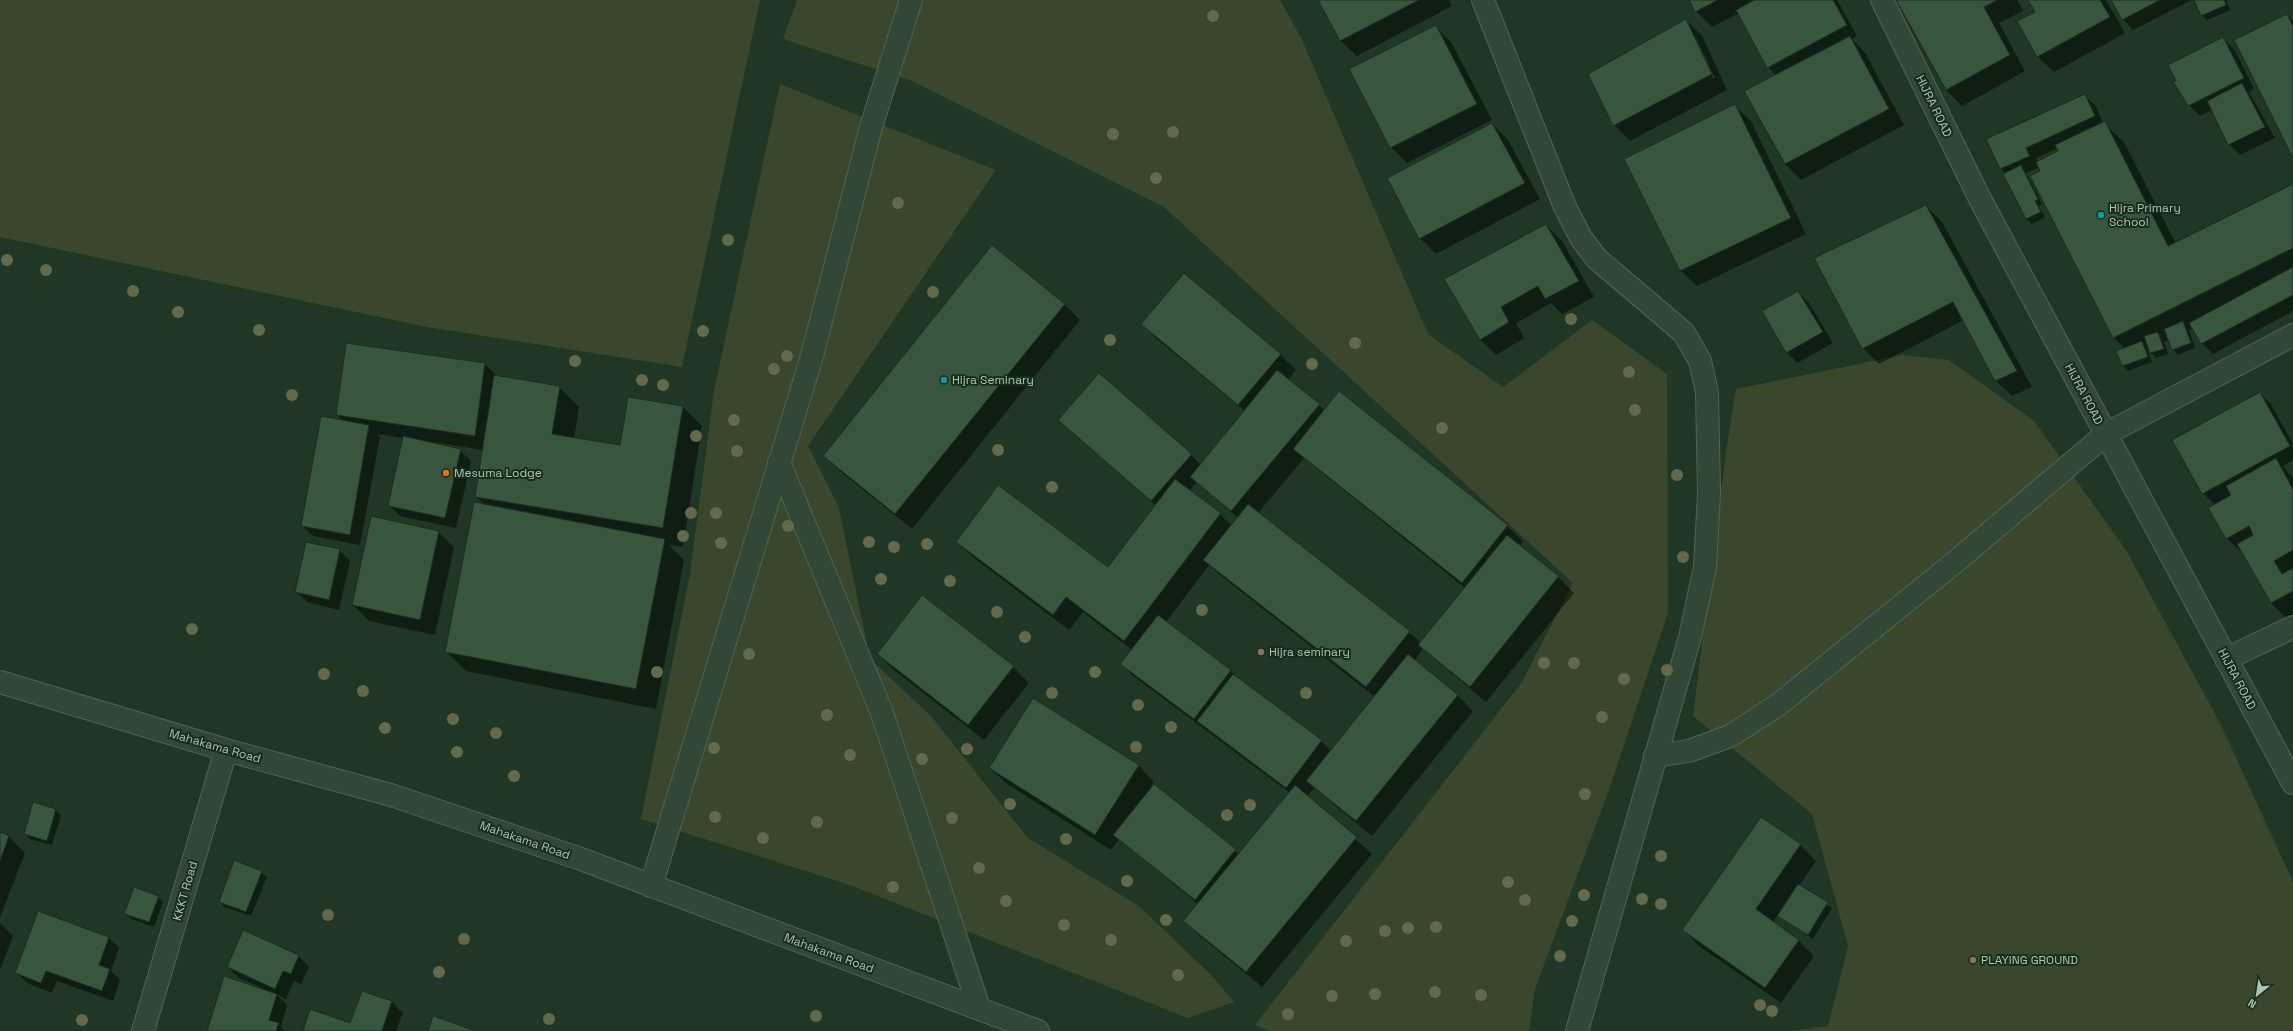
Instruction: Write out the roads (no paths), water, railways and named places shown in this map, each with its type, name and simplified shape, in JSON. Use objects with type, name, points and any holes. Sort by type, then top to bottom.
[{"type":"street","points":[[651,886],[812,356],[871,127],[911,0]]},
{"type":"street","points":[[1483,0],[1565,207],[1581,238],[1596,258],[1684,333],[1700,361],[1707,392],[1709,493],[1705,566],[1690,636],[1577,1031]]},
{"type":"street","name":"HIJRA ROAD","points":[[1882,0],[1980,199],[2293,783]]},
{"type":"street","points":[[1656,756],[1689,751],[1730,736],[1778,705],[1954,563],[2106,434],[2293,335]]},
{"type":"street","points":[[779,462],[882,713],[979,1008]]},
{"type":"street","points":[[2226,659],[2293,627]]},
{"type":"street","name":"Mahakama Road","points":[[0,682],[226,750],[391,795],[581,860],[1038,1031]]},
{"type":"street","name":"KKKT Road","points":[[143,1031],[226,750]]},
{"type":"place","name":"Hijra Primary School","points":[[2101,215]]},
{"type":"place","name":"Hijra Seminary","points":[[944,380]]},
{"type":"place","name":"Mesuma Lodge","points":[[446,473]]},
{"type":"place","name":"Hijra seminary","points":[[1261,652]]},
{"type":"place","name":"PLAYING GROUND","points":[[1973,960]]}]
